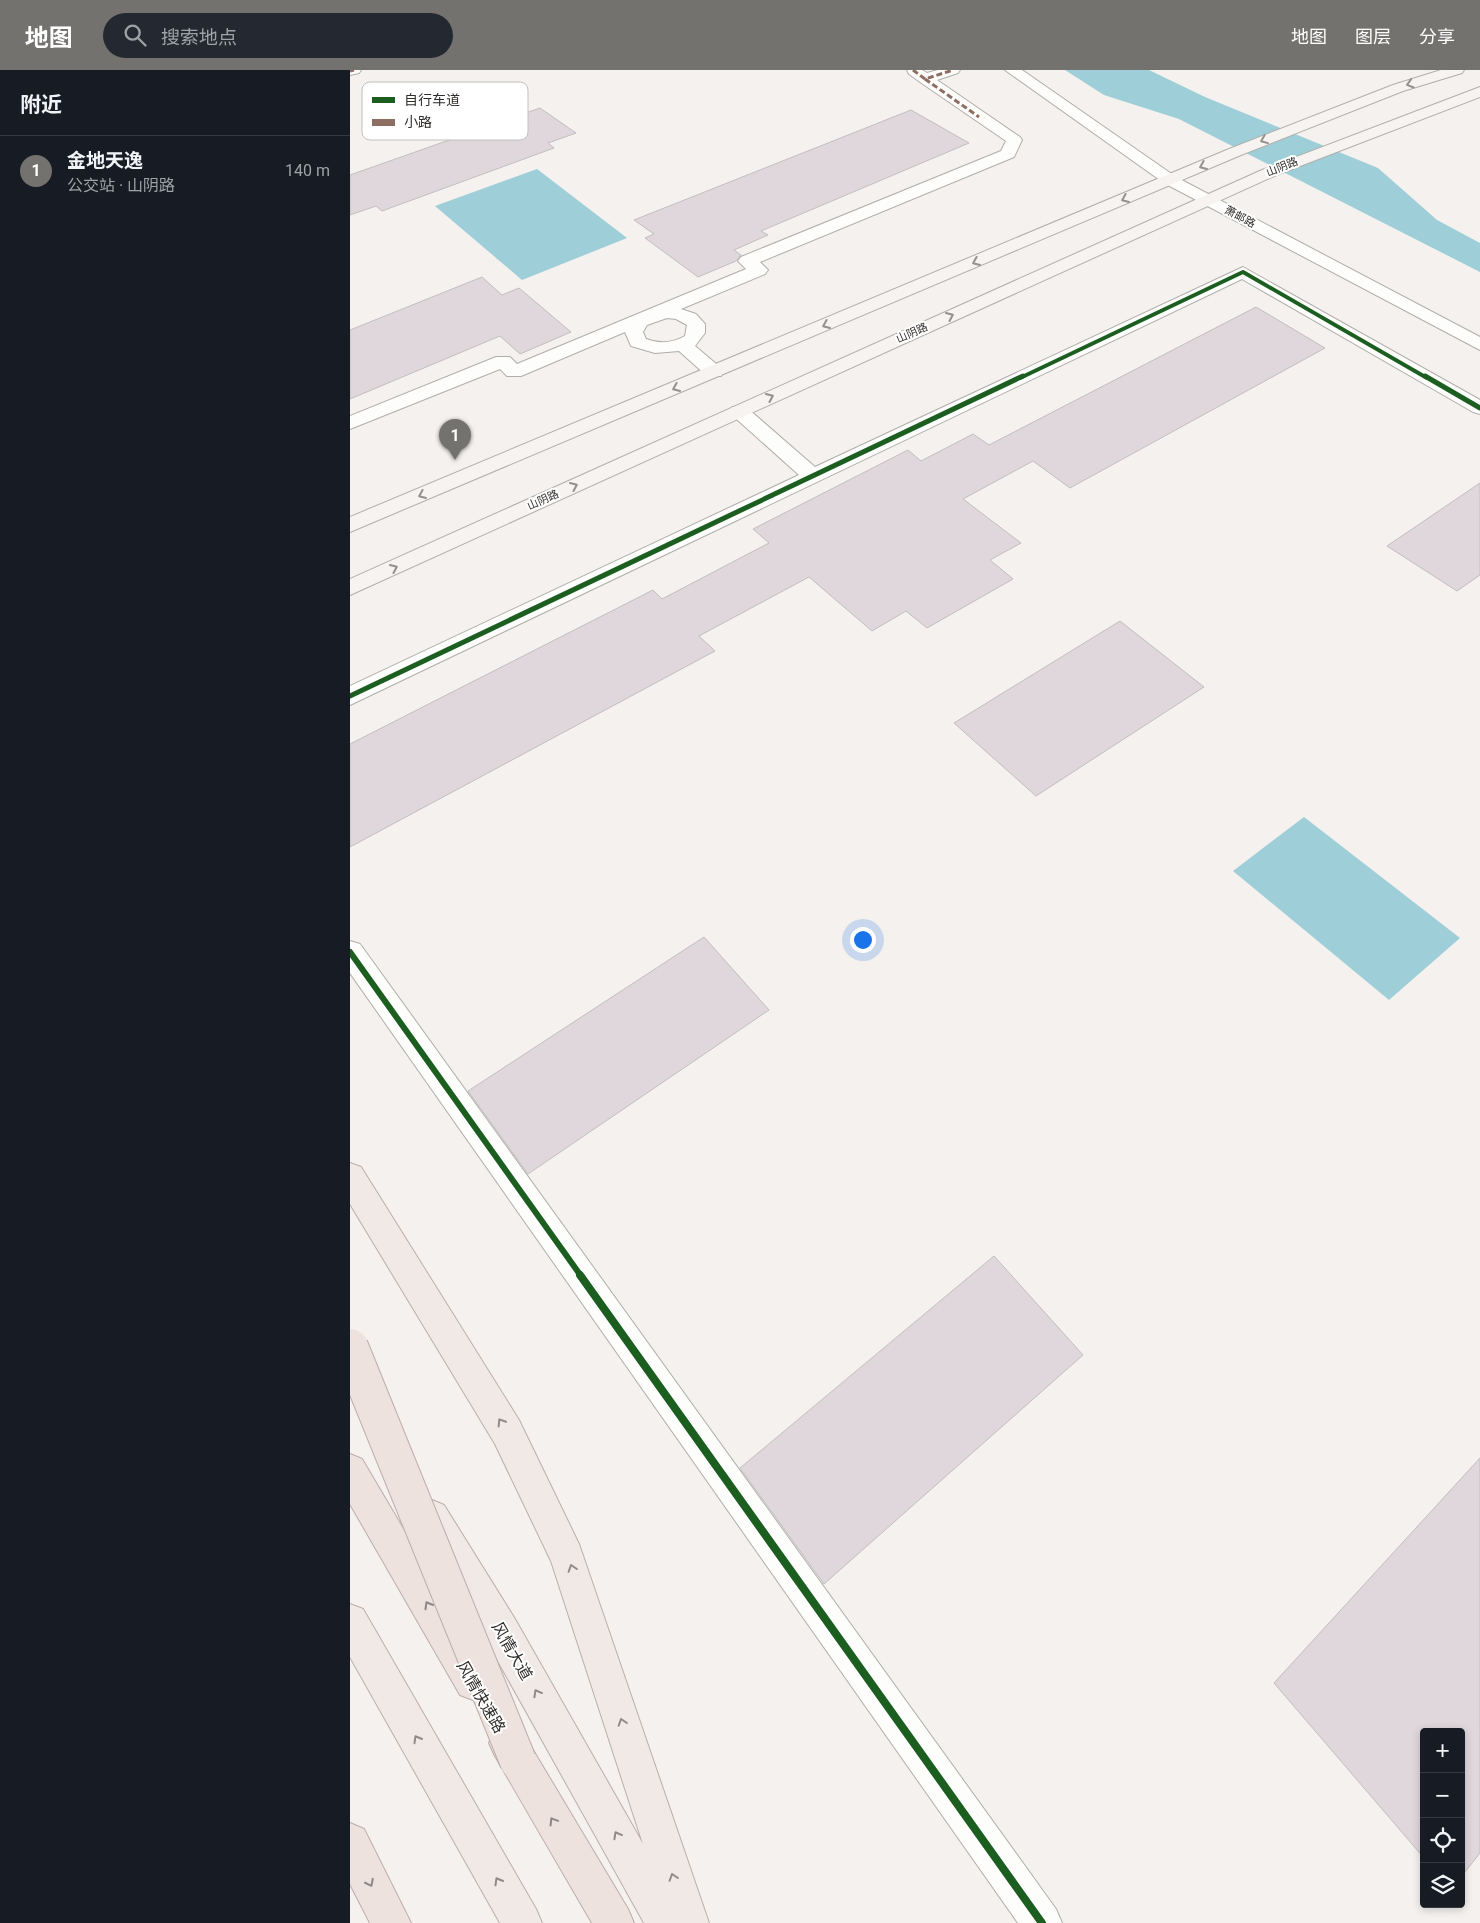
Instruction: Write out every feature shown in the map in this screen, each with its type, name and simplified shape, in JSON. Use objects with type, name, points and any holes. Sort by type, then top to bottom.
[{"type":"highway","points":[[350,1347],[518,1761]]},
{"type":"highway","name":"风情快速路","points":[[350,1471],[614,1923]]},
{"type":"highway","points":[[350,1843],[391,1923]]},
{"type":"main road","points":[[350,525],[1293,128],[1398,88],[1457,70]]},
{"type":"main road","name":"山阴路","points":[[350,588],[1268,173],[1480,92]]},
{"type":"main road","points":[[350,1177],[507,1432],[567,1556],[689,1923]]},
{"type":"main road","name":"风情大道","points":[[350,1383],[502,1632],[666,1923]]},
{"type":"main road","points":[[350,1622],[522,1923]]},
{"type":"street","points":[[350,71],[354,70]]},
{"type":"street","points":[[919,75],[954,70]]},
{"type":"street","name":"萧邮路","points":[[1012,70],[1170,180],[1480,344]]},
{"type":"street","points":[[350,423],[503,361],[514,372],[759,270],[747,261],[1008,154],[1014,140],[919,75]]},
{"type":"street","points":[[350,696],[1243,272],[1480,408]]},
{"type":"street","points":[[666,312],[684,315],[692,319],[696,324],[695,335],[682,344],[654,348],[638,342],[634,332],[636,326],[647,317],[666,312]]},
{"type":"street","points":[[682,344],[714,372]]},
{"type":"street","points":[[739,411],[813,476]]},
{"type":"street","points":[[350,952],[1042,1923]]},
{"type":"water","points":[[1065,70],[1149,70],[1205,97],[1378,168],[1437,220],[1480,243],[1480,272],[1179,119],[1104,95]]},
{"type":"water","points":[[537,169],[627,238],[522,280],[435,206]]},
{"type":"water","points":[[1304,817],[1460,938],[1389,1000],[1233,871]]},
{"type":"building","points":[[540,108],[576,133],[548,143],[554,148],[382,211],[376,206],[350,215],[350,175],[449,140],[528,140],[528,112]]},
{"type":"building","points":[[911,110],[969,143],[761,231],[768,235],[734,250],[741,255],[736,261],[698,277],[645,238],[654,234],[634,220]]},
{"type":"building","points":[[482,277],[502,295],[519,288],[571,332],[520,354],[500,336],[350,399],[350,330]]},
{"type":"building","points":[[1256,307],[1325,348],[1070,488],[1033,461],[963,499],[1021,543],[990,560],[1013,579],[927,628],[906,611],[872,631],[809,577],[699,636],[715,651],[350,847],[350,744],[653,590],[662,599],[769,543],[753,529],[908,450],[921,461],[973,434],[989,445]]},
{"type":"building","points":[[1480,483],[1480,575],[1457,591],[1387,546]]},
{"type":"building","points":[[1120,621],[1204,687],[1036,796],[954,723]]},
{"type":"building","points":[[704,937],[769,1010],[528,1174],[468,1091]]},
{"type":"building","points":[[994,1256],[1083,1355],[824,1584],[740,1468]]},
{"type":"building","points":[[1480,1458],[1480,1853],[1465,1872],[1465,1728],[1420,1728],[1420,1853],[1274,1683]]},
{"type":"marked path","points":[[350,71],[354,70]]},
{"type":"marked path","points":[[913,70],[925,79],[953,70]]},
{"type":"marked path","points":[[925,79],[979,117]]},
{"type":"cycle path","points":[[350,696],[1243,272],[1480,408]]},
{"type":"cycle path","points":[[350,952],[1042,1923]]},
{"type":"place","name":"金地天逸","points":[[455,460]]}]
